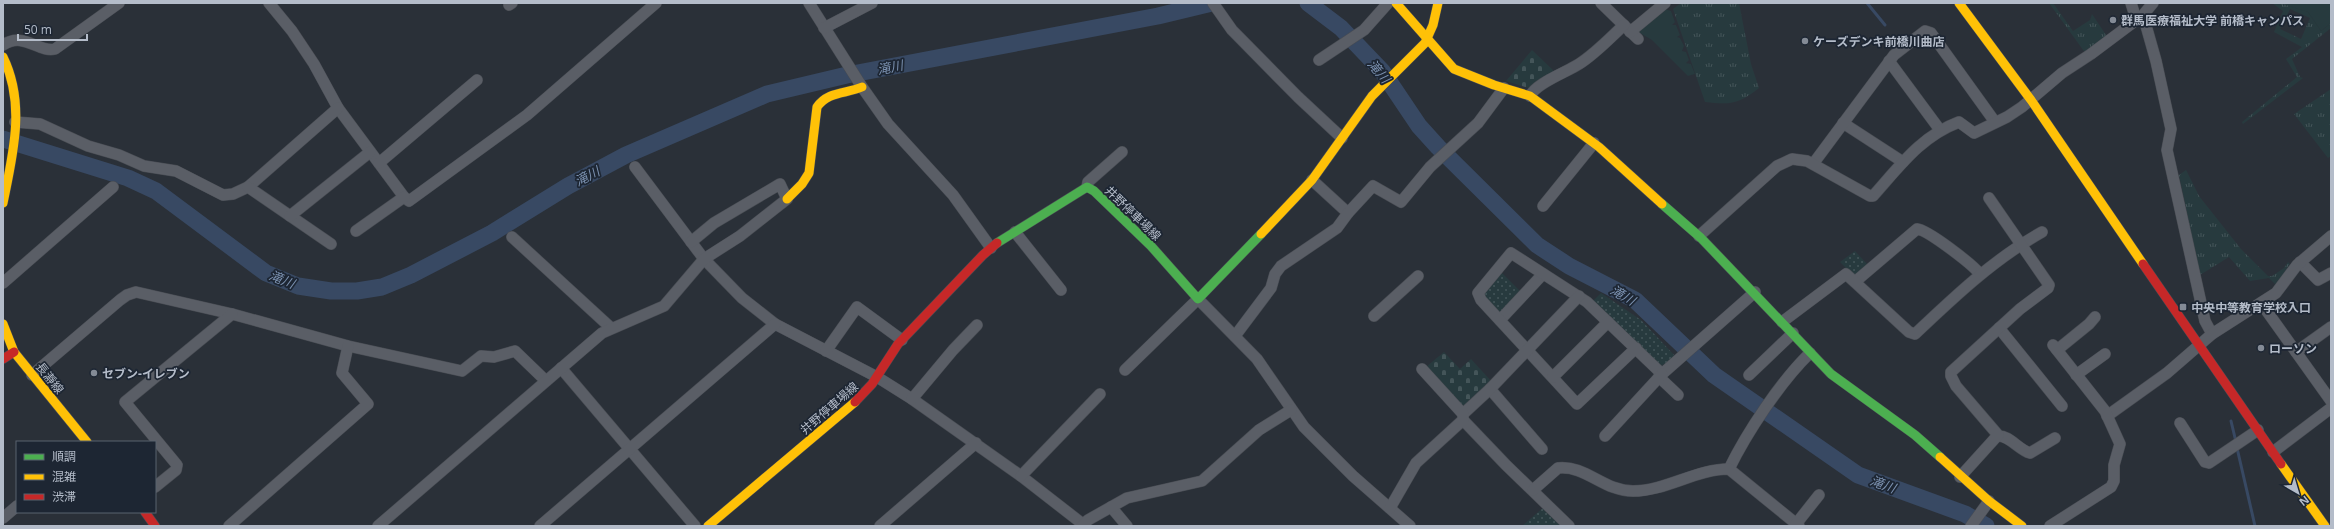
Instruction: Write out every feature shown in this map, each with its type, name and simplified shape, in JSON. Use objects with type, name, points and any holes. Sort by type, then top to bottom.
[{"type":"street","points":[[3,45],[9,40],[30,41],[50,50],[55,49],[119,3]]},
{"type":"street","points":[[269,3],[314,64],[338,108],[404,197],[409,201],[527,115],[656,3]]},
{"type":"street","points":[[809,3],[861,85],[888,124],[953,195],[991,248]]},
{"type":"street","points":[[824,28],[872,3]]},
{"type":"street","points":[[1213,3],[1219,14],[1232,30],[1285,84],[1342,138]]},
{"type":"street","points":[[1320,60],[1362,31],[1388,3]]},
{"type":"street","points":[[1396,3],[1454,69],[1530,96],[1594,143],[1699,236],[1755,292],[1810,353],[1840,380],[1915,435],[1960,477],[2022,526]]},
{"type":"street","points":[[1125,370],[1198,299],[1312,180],[1379,88],[1428,40],[1438,3]]},
{"type":"street","points":[[1601,3],[1631,32]]},
{"type":"street","points":[[1530,96],[1533,90],[1631,32],[1665,3]]},
{"type":"street","points":[[1959,3],[2031,100],[2198,345],[2325,526]]},
{"type":"street","points":[[2131,3],[2140,17],[2156,61],[2171,130],[2167,150],[2205,321],[2212,334]]},
{"type":"street","points":[[1699,236],[1777,166],[1787,160],[1799,159],[1813,164],[1870,196],[1873,196],[1918,145],[1940,130],[1959,122],[1974,133],[2007,117],[2031,100],[2062,73],[2091,54],[2140,17],[2153,3]]},
{"type":"street","points":[[1813,164],[1889,61],[1900,48],[1922,32],[1929,31],[1995,122]]},
{"type":"street","points":[[3,57],[12,75],[15,124],[12,158],[3,203]]},
{"type":"street","points":[[1889,61],[1940,130]]},
{"type":"street","points":[[379,163],[477,80]]},
{"type":"street","points":[[378,526],[610,327],[650,313],[664,306],[704,259],[740,236],[787,198],[809,175],[812,166],[814,125],[819,102],[828,97],[861,85]]},
{"type":"street","points":[[1235,336],[1271,288],[1275,274],[1281,266],[1337,228],[1348,213],[1373,186],[1401,202],[1436,161],[1478,123],[1504,88]]},
{"type":"street","points":[[15,124],[40,124],[88,146],[119,155],[144,166],[176,172],[223,195],[233,194],[248,187],[338,108]]},
{"type":"street","points":[[1843,123],[1903,162]]},
{"type":"street","points":[[1543,206],[1594,143]]},
{"type":"street","points":[[290,216],[370,152]]},
{"type":"street","points":[[1087,187],[1088,182],[1122,152]]},
{"type":"street","points":[[635,167],[704,259],[742,298],[775,324],[877,377],[912,399],[1021,476],[1083,525],[1130,497],[1202,481],[1259,430],[1291,410]]},
{"type":"street","points":[[1312,180],[1348,213]]},
{"type":"street","points":[[691,242],[714,223],[780,184],[787,198]]},
{"type":"street","points":[[3,283],[113,187]]},
{"type":"street","points":[[248,187],[331,244]]},
{"type":"street","name":"井野停車場線","points":[[708,526],[864,394],[877,377],[885,362],[902,340],[991,248],[1087,187],[1094,190],[1151,246],[1198,299]]},
{"type":"street","points":[[356,230],[404,197]]},
{"type":"street","points":[[1989,198],[2049,286],[1999,328],[1953,370],[1951,374],[1954,382],[1969,403],[1997,430],[1998,436]]},
{"type":"street","points":[[1856,282],[1917,229],[1923,231],[1946,246],[1980,274]]},
{"type":"street","points":[[1015,232],[1061,290]]},
{"type":"street","points":[[1782,322],[1820,296],[1844,275],[1848,275],[1909,332],[1915,334],[1980,274],[2021,244],[2042,232]]},
{"type":"street","points":[[2107,416],[2167,373],[2212,334],[2279,291],[2300,262],[2331,236]]},
{"type":"street","points":[[512,237],[610,327]]},
{"type":"street","points":[[1636,348],[1577,404],[1481,300],[1478,293],[1511,253],[1579,296],[1636,348],[1678,395]]},
{"type":"street","points":[[2300,262],[2318,280],[2331,273]]},
{"type":"street","points":[[1500,320],[1543,274]]},
{"type":"street","points":[[1374,316],[1418,276]]},
{"type":"street","points":[[32,375],[120,300],[136,292],[232,314],[348,346],[462,371],[481,356],[494,357],[515,351],[546,381]]},
{"type":"street","points":[[1604,436],[1661,375],[1755,292]]},
{"type":"street","points":[[1390,508],[1416,463],[1463,417],[1579,296]]},
{"type":"street","points":[[1198,299],[1266,370],[1291,410],[1304,427],[1410,526]]},
{"type":"street","points":[[2261,302],[2331,401]]},
{"type":"street","points":[[826,351],[857,307],[902,340]]},
{"type":"street","points":[[156,486],[176,470],[177,465],[125,402],[232,314]]},
{"type":"street","points":[[2050,526],[2112,485],[2114,465],[2120,444],[2107,416],[2055,348],[2089,324],[2095,317]]},
{"type":"street","points":[[1552,377],[1608,322]]},
{"type":"street","name":"長瀞線","points":[[3,324],[14,352],[86,441]]},
{"type":"street","points":[[540,526],[775,324]]},
{"type":"street","points":[[912,399],[953,350],[978,325]]},
{"type":"street","points":[[2296,352],[2331,327]]},
{"type":"street","points":[[1999,328],[2062,406]]},
{"type":"street","points":[[1749,375],[1793,333]]},
{"type":"street","points":[[229,526],[368,404],[342,373],[348,346]]},
{"type":"street","points":[[3,359],[14,352]]},
{"type":"street","points":[[1533,490],[1558,468],[1576,468],[1604,485],[1618,490],[1635,491],[1729,469],[1772,400],[1810,353]]},
{"type":"street","points":[[2076,376],[2105,354]]},
{"type":"street","points":[[561,368],[695,526]]},
{"type":"street","points":[[1422,369],[1506,465],[1570,526]]},
{"type":"street","points":[[1490,389],[1542,449]]},
{"type":"street","points":[[1021,476],[1100,394]]},
{"type":"street","points":[[2273,452],[2331,408]]},
{"type":"street","points":[[2180,423],[2205,462],[2209,463],[2258,430]]},
{"type":"street","points":[[1998,436],[2004,437],[2016,446],[2030,453],[2055,438]]},
{"type":"street","points":[[1960,477],[1998,436]]},
{"type":"street","points":[[880,526],[976,443]]},
{"type":"street","points":[[1729,469],[1798,525],[1819,495]]},
{"type":"street","points":[[1971,526],[1989,501]]},
{"type":"street","points":[[3,518],[16,507]]},
{"type":"street","points":[[1112,507],[1127,526]]},
{"type":"street","points":[[146,513],[155,526]]},
{"type":"green space","points":[[1681,3],[1739,3],[1751,64],[1759,88],[1746,97],[1734,102],[1705,102],[1673,9]]},
{"type":"green space","points":[[2049,3],[2053,3],[2073,31],[2090,20],[2092,14],[2106,35],[2109,36],[2086,54]]},
{"type":"green space","points":[[2272,3],[2289,4],[2308,12],[2321,31],[2331,23],[2331,28],[2292,59],[2300,77],[2303,78],[2243,124],[2242,122],[2297,77],[2286,59],[2302,47],[2274,32],[2283,11]],"holes":[[[2290,9],[2310,18],[2301,39],[2280,29]]]},
{"type":"green space","points":[[2280,3],[2331,3],[2331,23],[2321,31],[2308,12]]},
{"type":"green space","points":[[1665,9],[1671,11],[1675,22],[1672,25],[1676,25],[1680,35],[1677,37],[1680,38],[1684,46],[1682,51],[1686,52],[1689,60],[1686,63],[1691,64],[1695,74],[1688,76],[1652,40],[1638,32]]},
{"type":"green space","points":[[1532,50],[1554,71],[1532,89],[1506,81]]},
{"type":"green space","points":[[2331,89],[2331,156],[2328,158],[2294,114]]},
{"type":"green space","points":[[2186,170],[2199,196],[2241,249],[2268,276],[2272,276],[2284,268],[2288,262],[2290,264],[2276,285],[2269,278],[2250,281],[2229,257],[2200,275],[2179,175]]},
{"type":"green space","points":[[1855,251],[1868,265],[1857,274],[1852,274],[1840,262]]},
{"type":"green space","points":[[1500,271],[1522,293],[1500,315],[1482,297],[1483,291]]},
{"type":"green space","points":[[1601,293],[1641,320],[1675,356],[1667,363],[1660,366],[1593,301]]},
{"type":"green space","points":[[1444,352],[1460,369],[1471,359],[1492,382],[1464,409],[1426,367]]},
{"type":"green space","points":[[1544,507],[1565,526],[1522,526]]},
{"type":"waterway","name":"滝川","points":[[3,139],[128,178],[156,191],[266,273],[298,286],[331,291],[357,291],[382,287],[411,275],[492,233],[568,186],[626,155],[767,94],[847,75],[1158,16],[1212,3]]},
{"type":"waterway","name":"滝川","points":[[1308,3],[1341,28],[1382,71],[1419,126],[1438,147],[1537,245],[1569,266],[1635,300],[1714,375],[1858,475],[1965,514],[1986,526]]},
{"type":"waterway","points":[[1867,3],[1885,25]]},
{"type":"waterway","points":[[2231,421],[2236,442]]},
{"type":"waterway","points":[[2237,448],[2255,526]]},
{"type":"traffic: fast","points":[[997,243],[1087,187],[1094,191],[1151,246],[1198,299],[1261,234]]},
{"type":"traffic: fast","points":[[1662,204],[1701,238],[1831,374],[1915,435],[1940,457]]},
{"type":"traffic: slow","points":[[1396,3],[1454,69],[1494,85],[1530,96],[1599,147],[1662,204]]},
{"type":"traffic: slow","points":[[1261,234],[1312,180],[1372,96],[1425,43],[1433,25],[1438,3]]},
{"type":"traffic: slow","points":[[1959,3],[2031,100],[2143,264]]},
{"type":"traffic: slow","points":[[3,57],[10,75],[16,111],[13,148],[3,203]]},
{"type":"traffic: slow","points":[[787,199],[802,184],[809,173],[817,107],[821,102],[832,95],[862,87]]},
{"type":"traffic: slow","points":[[3,324],[14,352],[86,441]]},
{"type":"traffic: slow","points":[[708,526],[855,402]]},
{"type":"traffic: slow","points":[[1940,457],[1989,501],[2022,526]]},
{"type":"traffic: slow","points":[[2281,464],[2325,526]]},
{"type":"traffic: jam","points":[[855,402],[872,384],[898,344],[983,255],[997,243]]},
{"type":"traffic: jam","points":[[2143,264],[2281,464]]},
{"type":"traffic: jam","points":[[3,359],[14,352]]},
{"type":"traffic: jam","points":[[146,513],[155,526]]},
{"type":"place","name":"群馬医療福祉大学 前橋キャンパス","points":[[2113,20]]},
{"type":"place","name":"ケーズデンキ前橋川曲店","points":[[1805,41]]},
{"type":"place","name":"中央中等教育学校入口","points":[[2183,307]]},
{"type":"place","name":"ローソン","points":[[2261,348]]},
{"type":"place","name":"セブン-イレブン","points":[[94,373]]}]
